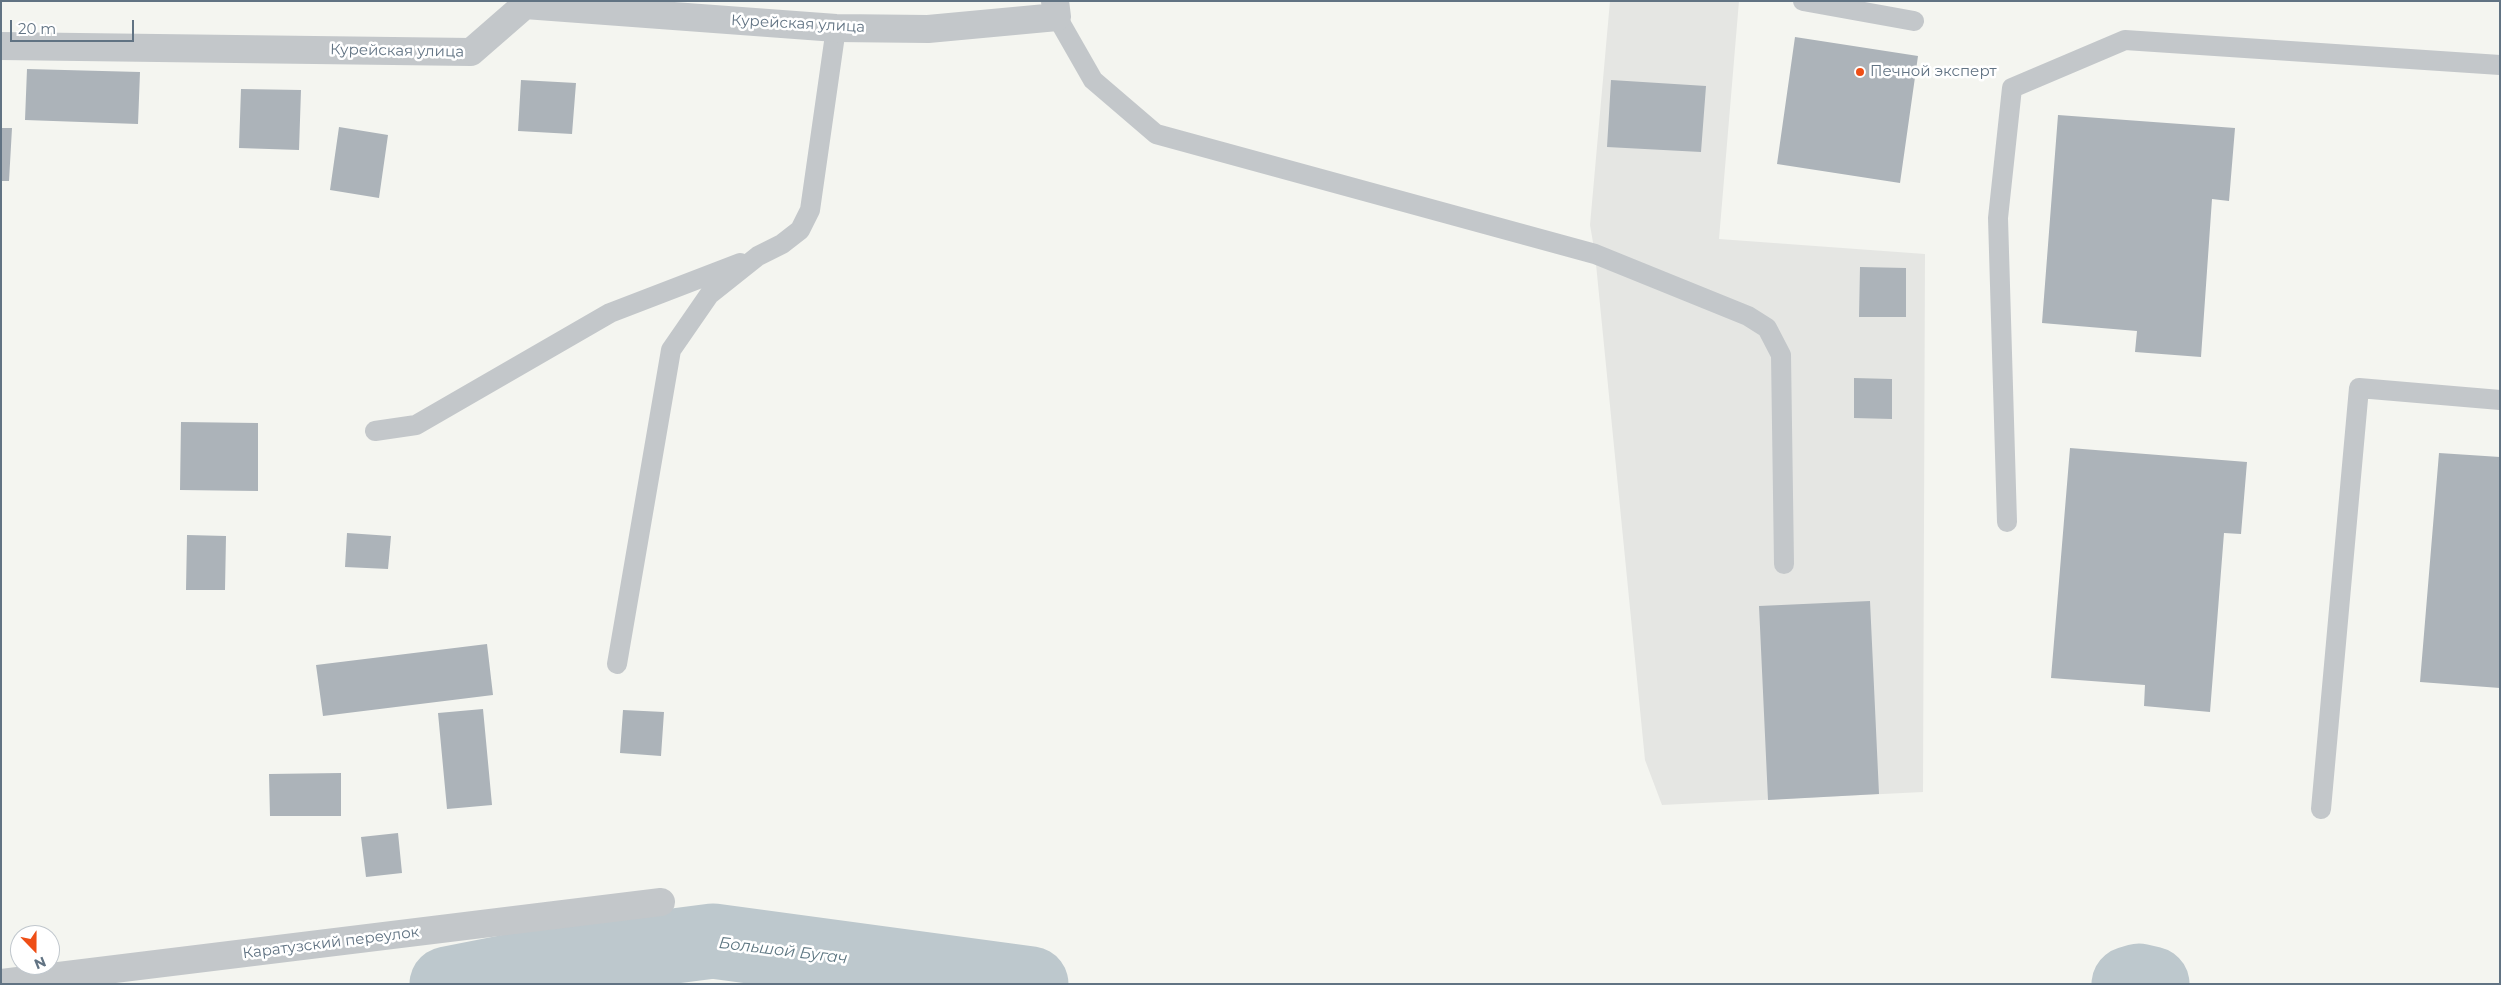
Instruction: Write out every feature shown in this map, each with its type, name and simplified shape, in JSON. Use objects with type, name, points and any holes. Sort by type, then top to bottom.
[{"type":"street","name":"Курейская улица","points":[[1,46],[471,52],[525,4],[836,28],[928,29],[1056,9]]},
{"type":"street","name":"Каратузский переулок","points":[[1,983],[661,902]]},
{"type":"lane","points":[[1803,1],[1914,21]]},
{"type":"lane","points":[[1056,9],[1093,80],[1156,134],[1595,254],[1748,316],[1767,328],[1782,355],[1784,564]]},
{"type":"lane","points":[[376,430],[416,425],[610,312],[758,256],[782,244],[800,230],[810,210],[836,28]]},
{"type":"lane","points":[[2007,522],[1998,218],[2012,88],[2125,40],[2500,65]]},
{"type":"lane","points":[[617,664],[672,350],[709,295],[758,256]]},
{"type":"lane","points":[[2321,809],[2359,388],[2500,400]]},
{"type":"shaded area","points":[[1610,1],[1739,1],[1719,239],[1925,254],[1923,792],[1662,805],[1645,760],[1595,254],[1590,225]]},
{"type":"building","points":[[1795,37],[1918,56],[1900,183],[1777,164]]},
{"type":"building","points":[[27,69],[140,72],[138,124],[25,120]]},
{"type":"building","points":[[521,80],[576,83],[572,134],[518,131]]},
{"type":"building","points":[[1611,80],[1706,86],[1701,152],[1607,147]]},
{"type":"building","points":[[241,89],[301,90],[299,150],[239,148]]},
{"type":"building","points":[[2058,115],[2235,128],[2229,201],[2212,199],[2201,357],[2135,352],[2137,331],[2042,323]]},
{"type":"building","points":[[339,127],[388,135],[379,198],[330,190]]},
{"type":"building","points":[[1,128],[12,128],[9,181],[1,181]]},
{"type":"building","points":[[1860,267],[1906,268],[1906,317],[1859,317]]},
{"type":"building","points":[[1854,378],[1892,379],[1892,419],[1854,418]]},
{"type":"building","points":[[181,422],[258,423],[258,491],[180,490]]},
{"type":"building","points":[[2070,448],[2247,462],[2241,534],[2224,533],[2210,712],[2144,706],[2145,685],[2051,678]]},
{"type":"building","points":[[2439,453],[2500,457],[2500,688],[2420,682]]},
{"type":"building","points":[[347,533],[391,536],[388,569],[345,567]]},
{"type":"building","points":[[187,535],[226,536],[225,590],[186,590]]},
{"type":"building","points":[[1870,601],[1879,794],[1768,800],[1759,606]]},
{"type":"building","points":[[487,644],[493,695],[323,716],[316,665]]},
{"type":"building","points":[[483,709],[492,805],[447,809],[438,713]]},
{"type":"building","points":[[623,710],[664,712],[661,756],[620,753]]},
{"type":"building","points":[[341,773],[341,816],[270,816],[269,774]]},
{"type":"building","points":[[398,833],[402,873],[366,877],[361,837]]},
{"type":"waterway","name":"Большой Бугач","points":[[447,984],[574,959],[713,941],[1031,984]]},
{"type":"waterway","name":"Большой Бугач","points":[[2129,984],[2139,981],[2152,984]]},
{"type":"place","name":"Печной эксперт","points":[[1860,72]]}]
